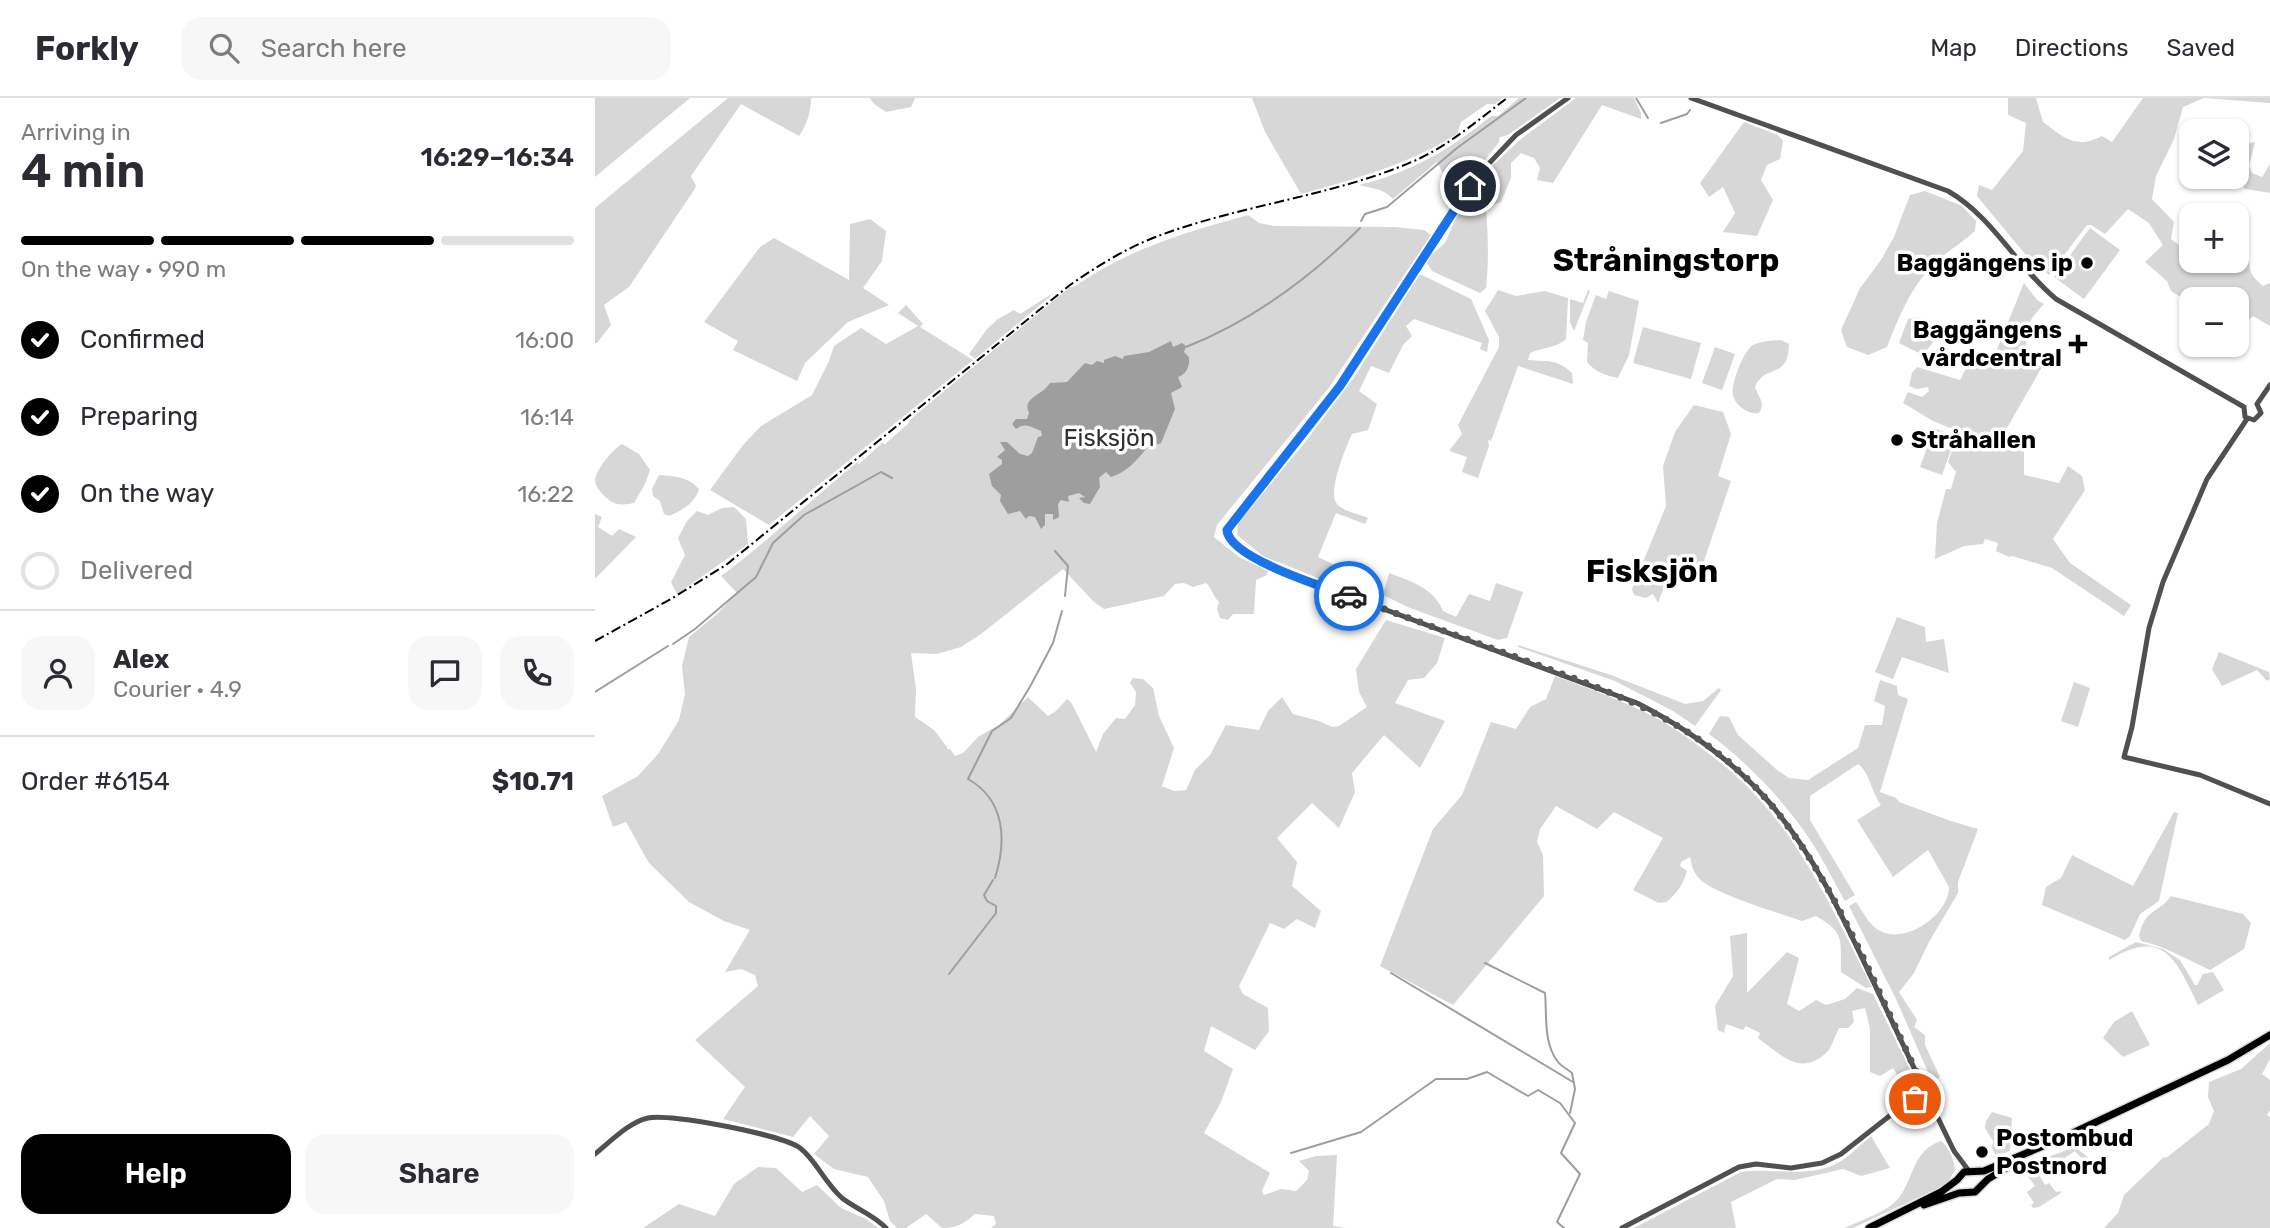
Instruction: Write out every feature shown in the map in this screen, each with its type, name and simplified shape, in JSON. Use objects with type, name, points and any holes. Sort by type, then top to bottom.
[{"type":"main road","points":[[1869,1228],[1941,1192],[1971,1172],[1994,1167],[2062,1138],[2228,1060],[2270,1035]]},
{"type":"main road","points":[[1901,1213],[1964,1192],[1975,1192],[1979,1186],[2007,1168],[2062,1138]]},
{"type":"main road","points":[[1971,1172],[1979,1178],[1979,1186]]},
{"type":"main road","points":[[1959,1178],[1960,1188],[1964,1192]]},
{"type":"street","points":[[1569,98],[1516,135],[1478,174],[1364,352],[1328,403],[1229,526],[1226,534],[1256,559],[1277,569],[1627,699],[1674,723],[1727,761],[1778,813],[1819,875],[1954,1151],[1971,1172]]},
{"type":"street","points":[[1691,98],[1948,191],[1982,217],[2036,280],[2056,299],[2244,407]]},
{"type":"street","points":[[2257,404],[2270,385]]},
{"type":"street","points":[[2250,403],[2257,404],[2264,416],[2256,420],[2247,419],[2243,414],[2244,407],[2250,403]]},
{"type":"street","points":[[2247,419],[2207,479],[2158,595],[2124,757],[2200,775],[2270,804]]},
{"type":"street","points":[[1622,1228],[1739,1167],[1756,1164],[1798,1167],[1832,1159],[1906,1103],[1927,1093]]},
{"type":"street","points":[[595,1154],[634,1124],[655,1117],[675,1118],[775,1138],[802,1150],[831,1188],[887,1228]]},
{"type":"street","points":[[1954,1151],[1959,1178]]},
{"type":"green space","points":[[595,98],[690,98],[595,177]]},
{"type":"green space","points":[[728,98],[811,98],[808,118],[799,136],[741,104],[691,176],[696,186],[694,190],[629,287],[604,305],[611,325],[595,343],[595,208]]},
{"type":"green space","points":[[870,98],[915,98],[911,107],[886,112]]},
{"type":"green space","points":[[1252,98],[1503,98],[1495,104],[1487,104],[1461,122],[1457,134],[1439,145],[1362,176],[1301,194],[1265,132]]},
{"type":"green space","points":[[1519,98],[1560,98],[1508,135],[1500,137],[1499,142],[1456,198],[1437,162],[1393,199],[1382,191],[1359,185],[1413,167],[1461,139],[1491,116],[1498,116]]},
{"type":"green space","points":[[1576,98],[1634,98],[1641,119],[1602,105],[1553,183],[1537,180],[1540,168],[1534,158],[1521,153],[1511,163],[1511,178],[1501,202],[1486,208],[1487,278],[1486,288],[1480,293],[1432,271],[1427,263],[1431,255],[1445,243],[1473,189],[1494,164],[1521,139]]},
{"type":"green space","points":[[2008,98],[2036,98],[2043,122],[2070,140],[2085,142],[2102,136],[2112,142],[2143,98],[2204,98],[2183,107],[2174,139],[2156,176],[2152,199],[2174,222],[2171,239],[2179,245],[2179,273],[2249,273],[2249,258],[2256,280],[2263,286],[2270,283],[2270,326],[2253,316],[2249,320],[2249,287],[2179,287],[2179,296],[2171,291],[2167,281],[2145,262],[2163,245],[2149,223],[2128,209],[2105,234],[2087,225],[2049,275],[2025,254],[1977,196],[1979,185],[1992,190],[2023,151],[2026,123],[2008,115]]},
{"type":"green space","points":[[2204,98],[2270,98],[2270,103]]},
{"type":"green space","points":[[1744,122],[1778,135],[1783,141],[1780,159],[1767,165],[1761,180],[1773,200],[1757,236],[1723,232],[1735,213],[1723,187],[1709,197],[1700,183]]},
{"type":"green space","points":[[2255,142],[2249,166],[2249,143]]},
{"type":"green space","points":[[2270,164],[2270,193],[2245,189],[2249,189],[2249,166],[2252,173],[2262,177]]},
{"type":"green space","points":[[1925,191],[1962,206],[1976,221],[1975,231],[1940,258],[1922,277],[1902,311],[1887,347],[1868,355],[1847,347],[1841,330],[1860,288],[1894,237],[1910,195]]},
{"type":"green space","points":[[1248,215],[1259,223],[1274,226],[1395,227],[1424,230],[1431,235],[1328,389],[1217,525],[1214,537],[1239,557],[1268,571],[1267,575],[1256,580],[1254,614],[1233,614],[1228,620],[1220,618],[1217,609],[1219,602],[1206,583],[1193,587],[1184,583],[1175,584],[1164,596],[1104,609],[1063,569],[961,647],[937,654],[911,653],[916,689],[915,717],[934,730],[955,756],[963,753],[978,737],[999,725],[1028,697],[1048,716],[1067,699],[1096,752],[1103,734],[1116,718],[1125,719],[1135,705],[1136,692],[1130,683],[1133,678],[1143,679],[1153,688],[1159,716],[1174,748],[1162,786],[1174,791],[1186,790],[1195,770],[1210,755],[1226,725],[1259,730],[1268,711],[1282,697],[1293,714],[1332,727],[1339,726],[1367,707],[1359,692],[1356,669],[1386,620],[1445,638],[1437,663],[1424,678],[1408,680],[1395,703],[1445,721],[1420,768],[1384,735],[1352,773],[1355,792],[1339,828],[1312,803],[1277,838],[1297,862],[1292,886],[1321,911],[1315,928],[1297,919],[1284,929],[1270,923],[1239,986],[1243,994],[1268,1008],[1269,1031],[1255,1050],[1211,1026],[1204,1051],[1233,1069],[1221,1102],[1204,1133],[1270,1173],[1262,1191],[1264,1195],[1281,1189],[1296,1191],[1307,1180],[1309,1171],[1299,1161],[1316,1156],[1337,1155],[1333,1226],[1345,1228],[991,1228],[996,1224],[994,1216],[975,1214],[960,1225],[942,1228],[926,1214],[906,1228],[897,1228],[890,1221],[884,1201],[868,1177],[834,1169],[814,1154],[829,1136],[810,1116],[793,1137],[723,1119],[745,1087],[695,1040],[758,986],[755,975],[741,969],[725,972],[750,930],[724,921],[689,902],[649,863],[626,822],[613,827],[602,796],[638,776],[658,754],[679,720],[685,694],[682,666],[689,637],[737,593],[721,576],[859,461],[858,465],[882,443],[885,444],[919,412],[1070,287],[1158,243]]},
{"type":"green space","points":[[870,219],[886,231],[882,261],[863,288],[889,305],[848,322],[805,363],[797,381],[733,350],[738,341],[704,322],[760,247],[774,238],[849,280],[850,224]]},
{"type":"green space","name":"Baggängens ip","points":[[2090,228],[2120,250],[2084,299],[2054,277]]},
{"type":"green space","points":[[1420,274],[1471,299],[1489,340],[1487,352],[1480,349],[1482,343],[1414,319],[1406,326],[1412,336],[1403,345],[1389,373],[1371,366],[1359,391],[1377,404],[1368,430],[1352,434],[1334,490],[1337,504],[1343,509],[1368,518],[1365,524],[1336,513],[1318,557],[1339,567],[1370,591],[1367,598],[1263,556],[1237,535],[1238,523],[1303,445],[1355,376]]},
{"type":"green space","points":[[2024,283],[2037,300],[2044,304],[2030,321],[2026,338],[2027,353],[2042,367],[2004,433],[2024,445],[2024,475],[2059,483],[2068,466],[2082,476],[2085,490],[2053,539],[2070,563],[2131,605],[2124,616],[2052,568],[2009,557],[1996,551],[1998,543],[1985,539],[1983,544],[1964,546],[1935,559],[1937,523],[1946,489],[1951,489],[1956,472],[1948,462],[1957,437],[1955,430],[1933,421],[1903,403],[1908,392],[1922,397],[1929,391],[1928,387],[1917,389],[1909,386],[1912,373],[1917,367],[1960,380],[1968,365],[1990,366]]},
{"type":"green space","points":[[1498,290],[1516,296],[1545,291],[1568,298],[1566,339],[1558,345],[1530,353],[1528,360],[1561,365],[1572,373],[1573,384],[1518,366],[1491,441],[1488,440],[1489,446],[1478,478],[1462,472],[1467,457],[1449,451],[1462,434],[1458,425],[1499,347],[1499,337],[1485,311]]},
{"type":"green space","points":[[1588,290],[1590,291],[1574,331],[1570,322],[1570,299],[1583,303]]},
{"type":"green space","points":[[1609,291],[1639,301],[1629,355],[1618,378],[1601,373],[1587,362],[1588,343],[1583,340],[1586,322],[1596,295],[1606,299]]},
{"type":"green space","points":[[1050,295],[975,359],[969,354],[998,319],[1014,310],[1020,314]]},
{"type":"green space","points":[[906,305],[923,324],[920,327],[973,360],[769,525],[710,490],[743,445],[761,426],[812,395],[834,346],[861,328],[886,344],[918,326],[898,313]]},
{"type":"green space","points":[[1920,317],[1935,323],[1934,341],[1923,355],[1899,343],[1908,319]]},
{"type":"green space","points":[[1643,327],[1701,343],[1691,379],[1633,363]]},
{"type":"green space","points":[[1781,340],[1789,344],[1785,363],[1764,375],[1755,387],[1762,403],[1759,413],[1747,411],[1733,396],[1742,360],[1753,345]]},
{"type":"green space","points":[[1715,347],[1735,354],[1722,390],[1702,383]]},
{"type":"green space","points":[[1694,405],[1723,412],[1731,434],[1718,476],[1731,481],[1700,573],[1673,563],[1658,603],[1653,594],[1646,598],[1634,595],[1632,589],[1666,506],[1663,466],[1675,432]]},
{"type":"green space","points":[[1934,428],[1956,436],[1942,475],[1920,467]]},
{"type":"green space","points":[[622,444],[639,454],[650,470],[634,503],[617,504],[600,491],[595,480],[605,460]]},
{"type":"green space","points":[[659,475],[691,482],[699,489],[697,494],[684,509],[669,516],[664,514],[660,501],[653,496],[652,489]]},
{"type":"green space","points":[[734,507],[746,519],[748,544],[677,594],[671,582],[685,555],[678,538],[687,521],[697,511],[708,515],[722,508]]},
{"type":"green space","points":[[595,514],[602,517],[598,527],[612,536],[619,529],[636,537],[595,579]]},
{"type":"green space","points":[[1389,573],[1420,586],[1434,596],[1443,611],[1456,617],[1469,594],[1490,601],[1496,583],[1523,592],[1507,638],[1498,640],[1410,608],[1383,595]]},
{"type":"green space","points":[[1897,617],[1925,627],[1926,642],[1944,639],[1949,673],[1902,657],[1893,679],[1875,672]]},
{"type":"green space","points":[[1518,645],[1611,675],[1685,704],[1703,701],[1719,688],[1721,690],[1695,726],[1673,711],[1615,681]]},
{"type":"green space","points":[[2219,652],[2269,672],[2270,679],[2267,681],[2257,670],[2222,686],[2212,669]]},
{"type":"green space","points":[[1555,676],[1645,712],[1673,728],[1707,752],[1750,789],[1777,820],[1808,865],[1872,987],[1866,988],[1841,972],[1839,938],[1826,922],[1816,916],[1802,921],[1715,889],[1697,876],[1690,857],[1681,862],[1680,866],[1687,871],[1676,892],[1666,902],[1659,903],[1633,890],[1663,838],[1614,812],[1597,829],[1556,806],[1540,829],[1537,842],[1543,855],[1544,896],[1453,1005],[1380,966],[1433,829],[1462,795],[1491,722],[1516,729],[1530,707],[1546,699]]},
{"type":"green space","points":[[1880,680],[1897,686],[1898,695],[1908,699],[1880,792],[1896,798],[1899,802],[1978,829],[1958,882],[1958,893],[1914,973],[1899,992],[1917,1020],[1914,1027],[1925,1035],[1925,1045],[1940,1077],[1935,1081],[1931,1079],[1896,999],[1849,906],[1856,902],[1872,924],[1885,933],[1906,933],[1927,923],[1943,906],[1949,887],[1928,850],[1893,877],[1857,820],[1881,805],[1865,772],[1858,764],[1810,796],[1810,820],[1855,895],[1845,901],[1816,849],[1781,802],[1754,772],[1709,734],[1720,716],[1729,717],[1738,735],[1776,769],[1789,778],[1808,780],[1858,748],[1865,725],[1882,725],[1885,706],[1874,701]]},
{"type":"green space","points":[[2074,682],[2090,688],[2078,727],[2061,721]]},
{"type":"green space","points":[[2174,812],[2178,813],[2159,901],[2140,914],[2130,936],[2125,940],[2042,905],[2046,887],[2061,878],[2072,855],[2133,886]]},
{"type":"green space","points":[[2171,896],[2243,914],[2251,923],[2244,949],[2210,970],[2168,950],[2141,941],[2139,936],[2145,920]]},
{"type":"green space","points":[[1747,933],[1747,993],[1787,952],[1799,958],[1787,1004],[1799,1011],[1816,1000],[1826,1005],[1845,999],[1857,988],[1873,994],[1919,1088],[1908,1094],[1893,1068],[1880,1076],[1870,1072],[1870,1029],[1865,1008],[1852,1011],[1854,1022],[1848,1028],[1839,1028],[1828,1051],[1817,1060],[1807,1063],[1799,1063],[1782,1056],[1758,1038],[1760,1033],[1746,1026],[1743,1030],[1726,1024],[1724,1033],[1718,1030],[1715,1006],[1733,976],[1730,936]]},
{"type":"green space","points":[[2136,942],[2163,949],[2180,960],[2195,985],[2203,974],[2213,972],[2224,990],[2198,1005],[2175,962],[2156,948],[2143,947],[2109,960],[2109,957]]},
{"type":"green space","points":[[2132,1011],[2150,1045],[2123,1057],[2103,1038],[2114,1022]]},
{"type":"green space","points":[[2270,1043],[2270,1059],[2262,1074],[2270,1080],[2270,1110],[2267,1115],[2270,1117],[2270,1228],[2104,1228],[2118,1213],[2124,1195],[2164,1157],[2209,1124],[2214,1111],[2208,1097],[2209,1082],[2241,1069]]},
{"type":"green space","points":[[1992,1112],[2012,1118],[2010,1151],[1996,1156],[1992,1148],[1993,1141],[1985,1128]]},
{"type":"green space","points":[[1871,1136],[1890,1168],[1861,1176],[1843,1169],[1795,1180],[1777,1179],[1731,1202],[1736,1228],[1634,1228],[1741,1172],[1804,1172],[1829,1167],[1845,1159]]},
{"type":"green space","points":[[1941,1141],[1954,1162],[1955,1170],[1947,1184],[1853,1228],[1845,1228],[1895,1202],[1923,1152]]},
{"type":"green space","points":[[2075,1147],[2096,1166],[2090,1174],[2091,1168],[2075,1151],[2039,1175],[2045,1185],[2049,1183],[2056,1192],[2061,1193],[2033,1208],[2031,1205],[2034,1203],[2027,1192],[2035,1186],[2027,1175],[2020,1178],[2019,1175],[2048,1157]]},
{"type":"green space","points":[[758,1167],[776,1168],[802,1192],[817,1185],[841,1208],[866,1219],[878,1228],[643,1228],[679,1204],[715,1216],[734,1184]]},
{"type":"shaded area","name":"Fisksjön","points":[[1171,341],[1173,347],[1182,343],[1186,346],[1184,352],[1189,357],[1189,364],[1185,372],[1178,377],[1182,387],[1171,393],[1175,409],[1161,443],[1148,448],[1122,472],[1111,477],[1106,472],[1099,478],[1100,487],[1090,504],[1079,498],[1085,497],[1079,493],[1068,496],[1069,502],[1061,500],[1058,504],[1059,517],[1053,520],[1053,514],[1045,514],[1045,525],[1041,529],[1035,517],[1029,516],[1026,519],[1020,511],[1008,514],[1000,501],[1001,495],[992,486],[989,474],[1002,464],[1002,460],[997,457],[1005,450],[1000,442],[1007,442],[1020,454],[1028,456],[1032,453],[1038,437],[1042,436],[1041,431],[1031,427],[1022,426],[1016,429],[1012,424],[1016,419],[1027,419],[1030,400],[1050,383],[1067,382],[1085,363],[1104,363],[1104,360],[1115,356],[1123,359],[1124,356],[1149,352]]},
{"type":"waterway","points":[[1361,221],[1365,214],[1387,207],[1457,148],[1526,98]]},
{"type":"waterway","points":[[1636,98],[1648,118]]},
{"type":"waterway","points":[[1661,123],[1687,114],[1690,110]]},
{"type":"waterway","points":[[1186,347],[1234,324],[1279,296],[1321,264],[1360,228]]},
{"type":"waterway","points":[[673,644],[695,629],[756,577],[773,543],[804,515],[881,472],[892,478]]},
{"type":"waterway","points":[[1055,551],[1068,566],[1065,596]]},
{"type":"waterway","points":[[995,878],[1001,849],[1000,822],[990,798],[968,779],[992,731],[1011,718],[1031,685],[1053,643],[1062,611]]},
{"type":"waterway","points":[[595,692],[668,646]]},
{"type":"waterway","points":[[949,974],[996,913],[996,906],[987,901],[984,895],[993,880]]},
{"type":"waterway","points":[[1485,963],[1545,993],[1550,1046],[1558,1062],[1572,1073],[1575,1089],[1570,1113]]},
{"type":"waterway","points":[[1391,973],[1573,1082]]},
{"type":"waterway","points":[[1291,1153],[1361,1132],[1436,1079],[1467,1079],[1487,1072],[1528,1096],[1538,1090],[1560,1103],[1575,1123],[1561,1153],[1580,1174],[1557,1222],[1564,1228]]},
{"type":"railway","points":[[595,641],[726,565],[1070,285],[1110,259],[1153,238],[1185,227],[1350,184],[1414,161],[1450,141],[1507,98]]},
{"type":"way so far","points":[[1349,596],[1637,703],[1684,729],[1727,761],[1778,813],[1826,887],[1927,1093],[1915,1099]]},
{"type":"place","name":"Baggängens ip","points":[[2087,263]]},
{"type":"place","name":"Baggängens vårdcentral","points":[[2078,344]]},
{"type":"place","name":"Stråhallen","points":[[1897,440]]},
{"type":"place","name":"Postombud Postnord","points":[[1982,1152]]},
{"type":"district","name":"Stråningstorp","points":[[1666,260]]},
{"type":"district","name":"Fisksjön","points":[[1652,571]]},
{"type":"route","points":[[1349,596],[1263,563],[1230,539],[1226,534],[1227,530],[1328,403],[1364,352],[1470,186]]}]
